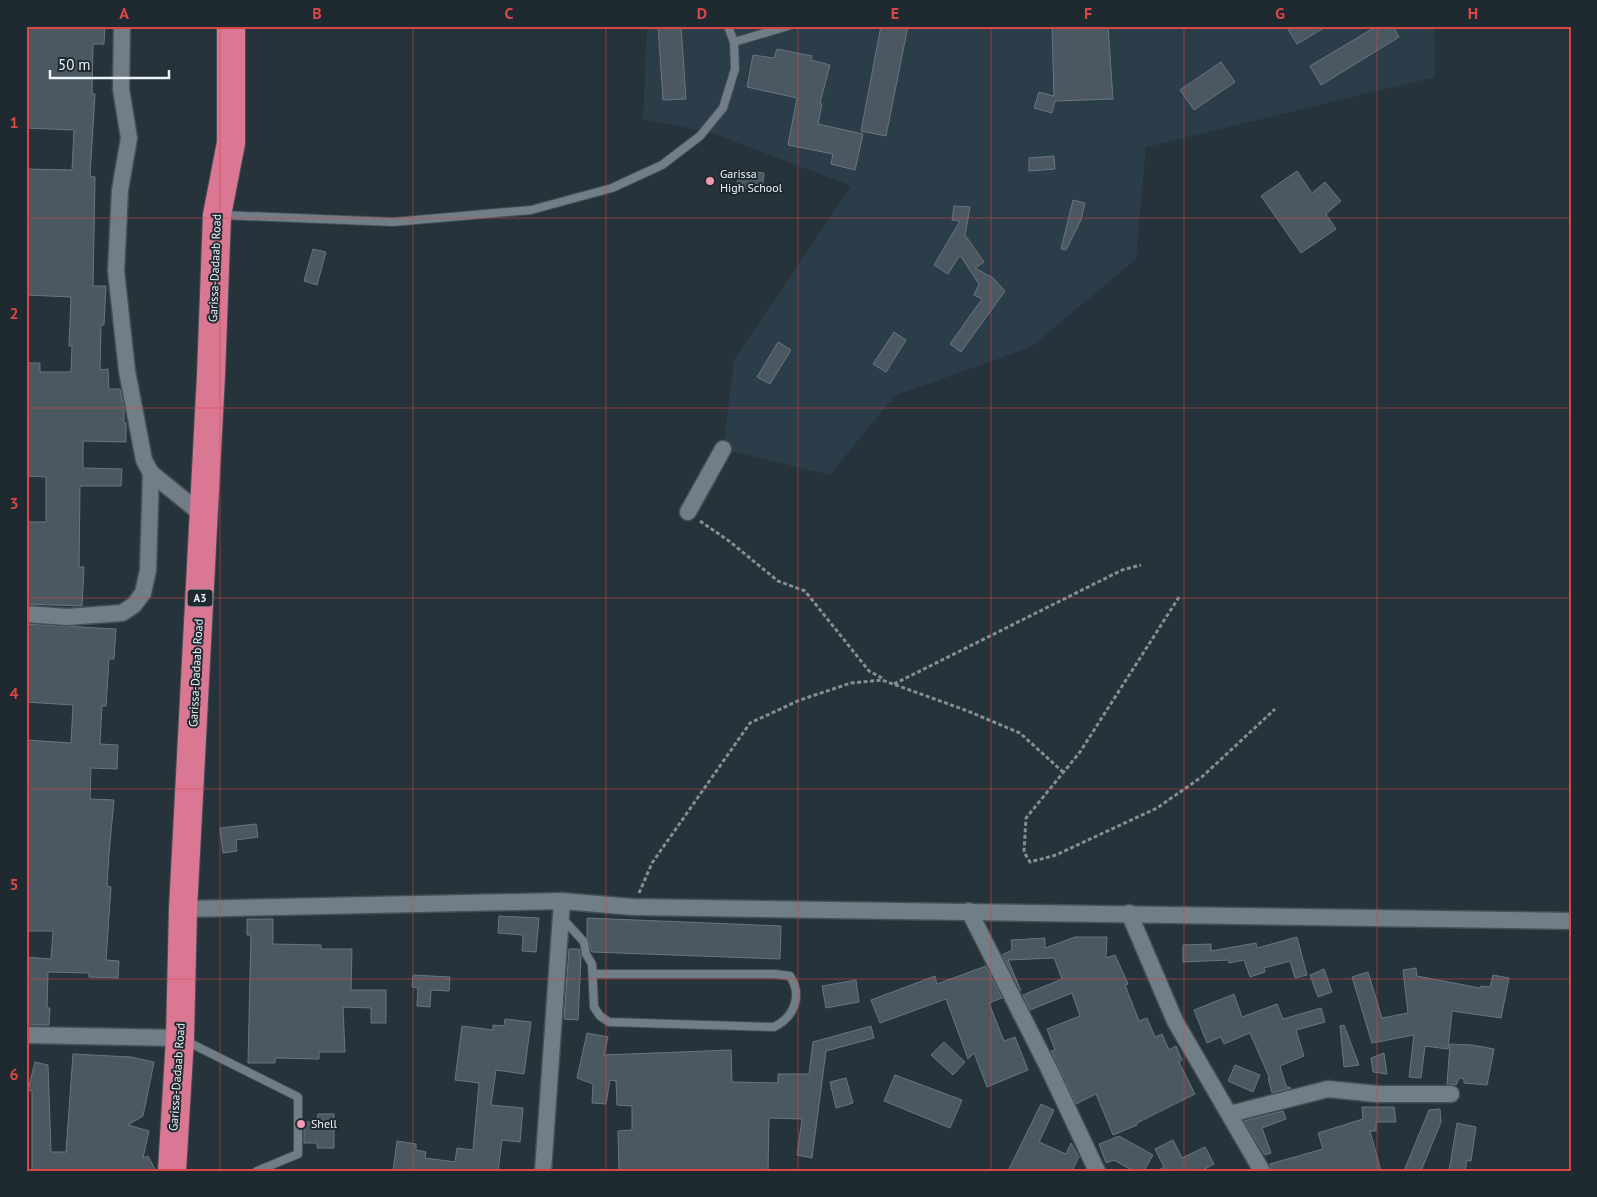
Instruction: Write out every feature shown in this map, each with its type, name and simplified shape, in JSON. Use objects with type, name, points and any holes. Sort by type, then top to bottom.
[{"type":"highway","name":"Garissa-Dadaab Road","points":[[172,1171],[180,1038],[183,909],[204,516],[217,215],[231,143],[231,26]]},
{"type":"street","points":[[122,26],[121,89],[128,138],[120,190],[116,271],[128,371],[144,460],[151,473],[204,516]]},
{"type":"street","points":[[688,512],[723,449]]},
{"type":"street","points":[[26,614],[67,617],[122,613],[134,605],[143,593],[148,570],[151,473]]},
{"type":"street","points":[[183,909],[562,909],[633,907],[1571,921]]},
{"type":"street","points":[[543,1171],[562,909]]},
{"type":"street","points":[[969,911],[1015,1005],[1049,1068],[1097,1171]]},
{"type":"street","points":[[1128,913],[1175,1021],[1262,1171]]},
{"type":"street","points":[[26,1036],[180,1038]]},
{"type":"street","points":[[1230,1114],[1328,1089],[1377,1094],[1451,1094]]},
{"type":"lane","points":[[217,215],[393,222],[531,210],[612,188],[662,165],[700,136],[723,108],[735,69],[734,42],[728,26]]},
{"type":"lane","points":[[734,42],[788,26]]},
{"type":"lane","points":[[562,909],[584,942],[593,974],[594,1007],[600,1016],[609,1022],[774,1027],[786,1021],[793,1012],[796,992],[795,983],[790,976],[776,974],[593,974]]},
{"type":"lane","points":[[180,1038],[298,1097],[298,1154],[257,1171]]},
{"type":"path","points":[[688,512],[729,540],[778,581],[805,592],[869,670],[894,684]]},
{"type":"path","points":[[894,684],[1122,570],[1141,565]]},
{"type":"path","points":[[1178,597],[1080,752],[1026,818],[1024,852],[1030,862],[1056,855],[1157,808],[1203,776],[1275,709]]},
{"type":"path","points":[[633,907],[652,863],[750,723],[800,700],[850,683],[882,680],[965,710],[1020,733],[1063,772]]},
{"type":"shaded area","points":[[647,26],[1434,26],[1435,77],[1146,147],[1136,259],[1031,347],[894,396],[830,475],[723,449],[734,360],[851,186],[712,133],[643,119]]},
{"type":"building","points":[[26,26],[105,26],[104,44],[93,44],[92,94],[95,94],[90,176],[95,177],[93,286],[106,286],[104,325],[101,325],[100,370],[108,369],[109,389],[120,389],[124,409],[124,423],[126,423],[126,442],[83,441],[83,468],[122,469],[121,486],[80,486],[79,567],[84,567],[82,606],[26,604],[26,522],[46,522],[46,477],[26,476],[26,363],[40,363],[40,372],[71,372],[72,346],[69,346],[71,297],[26,295],[26,169],[72,170],[74,130],[26,128]]},
{"type":"building","points":[[658,26],[681,26],[686,99],[663,100]]},
{"type":"building","points":[[881,26],[908,26],[886,136],[861,131]]},
{"type":"building","points":[[1052,26],[1108,26],[1113,99],[1055,101],[1052,113],[1034,108],[1039,92],[1054,96]]},
{"type":"building","points":[[1286,26],[1327,26],[1297,44]]},
{"type":"building","points":[[1377,26],[1393,26],[1399,37],[1321,85],[1310,66]]},
{"type":"building","points":[[777,49],[812,56],[811,60],[830,65],[820,103],[822,104],[818,124],[863,134],[855,170],[831,164],[833,154],[788,145],[797,98],[747,87],[753,55],[774,58]]},
{"type":"building","points":[[1221,62],[1235,82],[1194,110],[1180,90]]},
{"type":"building","points":[[1054,156],[1055,169],[1029,171],[1029,158]]},
{"type":"building","points":[[739,170],[764,173],[762,190],[737,187]]},
{"type":"building","points":[[1297,171],[1312,193],[1325,182],[1341,201],[1326,214],[1336,229],[1301,253],[1261,196]]},
{"type":"building","points":[[1073,200],[1085,203],[1081,220],[1066,250],[1061,249]]},
{"type":"building","points":[[954,206],[970,207],[965,235],[984,262],[975,268],[993,278],[1005,291],[961,352],[950,344],[982,299],[974,295],[979,284],[960,255],[948,274],[934,265],[960,221],[952,220]]},
{"type":"building","points":[[313,249],[326,252],[317,285],[304,281]]},
{"type":"building","points":[[894,332],[906,340],[886,372],[873,364]]},
{"type":"building","points":[[778,342],[791,350],[770,384],[757,377]]},
{"type":"building","points":[[26,624],[116,629],[114,659],[109,659],[106,706],[102,706],[100,744],[118,745],[117,769],[91,768],[90,799],[114,800],[107,886],[111,887],[106,960],[119,961],[118,978],[89,977],[89,973],[48,972],[47,1008],[50,1008],[49,1025],[26,1025],[26,957],[51,959],[53,931],[26,931],[26,740],[71,743],[73,705],[26,702]]},
{"type":"building","points":[[256,824],[258,837],[236,840],[237,851],[223,853],[220,828]]},
{"type":"building","points":[[499,916],[539,918],[536,952],[522,951],[523,935],[498,933]]},
{"type":"building","points":[[587,918],[781,926],[780,959],[592,952],[587,937]]},
{"type":"building","points":[[247,919],[273,919],[273,944],[321,945],[321,949],[352,949],[351,990],[386,990],[386,1023],[371,1023],[371,1008],[343,1007],[345,1052],[319,1052],[319,1059],[275,1058],[275,1063],[248,1063],[251,935],[247,935]]},
{"type":"building","points":[[1075,937],[1107,937],[1106,958],[1115,955],[1128,984],[1125,985],[1139,1021],[1147,1018],[1155,1037],[1162,1034],[1169,1050],[1176,1046],[1182,1060],[1179,1062],[1195,1094],[1137,1123],[1137,1125],[1113,1135],[1096,1094],[1076,1104],[1051,1051],[1055,1050],[1047,1029],[1080,1016],[1072,993],[1030,1010],[1023,995],[1062,979],[1054,958],[1008,960],[1021,991],[1002,955],[1012,950],[1011,940],[1045,938],[1045,948]]},
{"type":"building","points":[[1297,937],[1307,975],[1295,978],[1290,961],[1264,968],[1265,972],[1250,977],[1244,960],[1229,963],[1228,960],[1183,962],[1183,945],[1211,944],[1211,951],[1256,943],[1257,948]]},
{"type":"building","points":[[569,949],[579,949],[581,957],[578,1020],[564,1019]]},
{"type":"building","points":[[986,966],[1002,998],[989,1003],[1004,1041],[1015,1037],[1028,1070],[987,1087],[974,1053],[968,1059],[946,999],[880,1023],[871,1000],[935,976],[937,984]]},
{"type":"building","points":[[1416,968],[1417,976],[1480,988],[1481,986],[1490,987],[1493,975],[1509,978],[1501,1018],[1452,1011],[1448,1049],[1425,1046],[1421,1078],[1409,1077],[1414,1035],[1372,1043],[1352,977],[1368,972],[1382,1018],[1408,1013],[1403,970]]},
{"type":"building","points":[[1324,969],[1332,992],[1318,997],[1310,975]]},
{"type":"building","points":[[413,975],[450,977],[449,991],[431,990],[430,1007],[417,1006],[418,988],[412,987]]},
{"type":"building","points":[[856,980],[859,1002],[826,1008],[822,986]]},
{"type":"building","points":[[1234,994],[1242,1017],[1277,1004],[1283,1019],[1321,1008],[1325,1022],[1296,1030],[1304,1056],[1280,1066],[1286,1086],[1291,1088],[1272,1093],[1268,1078],[1270,1079],[1250,1033],[1224,1044],[1221,1037],[1207,1043],[1194,1010]]},
{"type":"building","points":[[505,1019],[531,1022],[524,1074],[496,1070],[491,1105],[523,1108],[520,1142],[502,1140],[498,1171],[393,1171],[397,1141],[416,1144],[416,1150],[426,1152],[425,1158],[455,1162],[457,1148],[473,1150],[479,1083],[455,1080],[462,1026],[493,1030],[493,1025],[504,1026]]},
{"type":"building","points":[[1344,1025],[1359,1065],[1344,1067],[1340,1026]]},
{"type":"building","points":[[871,1026],[874,1038],[826,1051],[812,1158],[797,1155],[802,1119],[769,1118],[768,1171],[619,1171],[618,1131],[632,1130],[632,1106],[617,1105],[616,1081],[610,1080],[606,1104],[592,1103],[593,1084],[577,1078],[587,1033],[608,1037],[604,1055],[731,1050],[732,1082],[778,1083],[778,1074],[809,1074],[813,1042]]},
{"type":"building","points":[[944,1042],[965,1062],[953,1075],[931,1055]]},
{"type":"building","points":[[1450,1044],[1494,1049],[1487,1085],[1464,1083],[1464,1079],[1459,1078],[1456,1085],[1447,1084]]},
{"type":"building","points":[[1384,1053],[1387,1074],[1373,1072],[1371,1058]]},
{"type":"building","points":[[73,1054],[131,1057],[154,1062],[143,1116],[128,1125],[149,1131],[143,1158],[148,1156],[156,1171],[32,1171],[32,1091],[28,1090],[35,1062],[48,1065],[51,1152],[66,1152]]},
{"type":"building","points":[[1235,1065],[1260,1075],[1253,1092],[1228,1081]]},
{"type":"building","points":[[895,1075],[962,1100],[950,1128],[884,1101]]},
{"type":"building","points":[[846,1078],[853,1103],[836,1108],[830,1082]]},
{"type":"building","points":[[1041,1104],[1054,1110],[1039,1142],[1066,1154],[1071,1143],[1079,1157],[1072,1171],[1008,1171]]},
{"type":"building","points":[[1362,1107],[1394,1107],[1396,1122],[1376,1122],[1376,1131],[1370,1131],[1381,1171],[1272,1171],[1270,1164],[1323,1149],[1318,1133],[1363,1119]]},
{"type":"building","points":[[1440,1109],[1441,1122],[1421,1171],[1404,1171],[1429,1110]]},
{"type":"building","points":[[1283,1111],[1286,1119],[1262,1128],[1271,1153],[1265,1155],[1244,1121]]},
{"type":"building","points":[[318,1114],[334,1114],[334,1148],[317,1148],[317,1143],[304,1143],[304,1122],[317,1122]]},
{"type":"building","points":[[1457,1123],[1476,1127],[1471,1161],[1467,1160],[1465,1171],[1449,1171]]},
{"type":"building","points":[[1119,1136],[1153,1155],[1144,1171],[1133,1171],[1114,1160],[1106,1163],[1099,1144]]},
{"type":"building","points":[[1173,1140],[1182,1158],[1205,1147],[1214,1164],[1201,1171],[1157,1171],[1164,1167],[1155,1149]]},
{"type":"place","name":"Garissa High School","points":[[710,181]]},
{"type":"place","name":"Shell","points":[[301,1124]]}]
